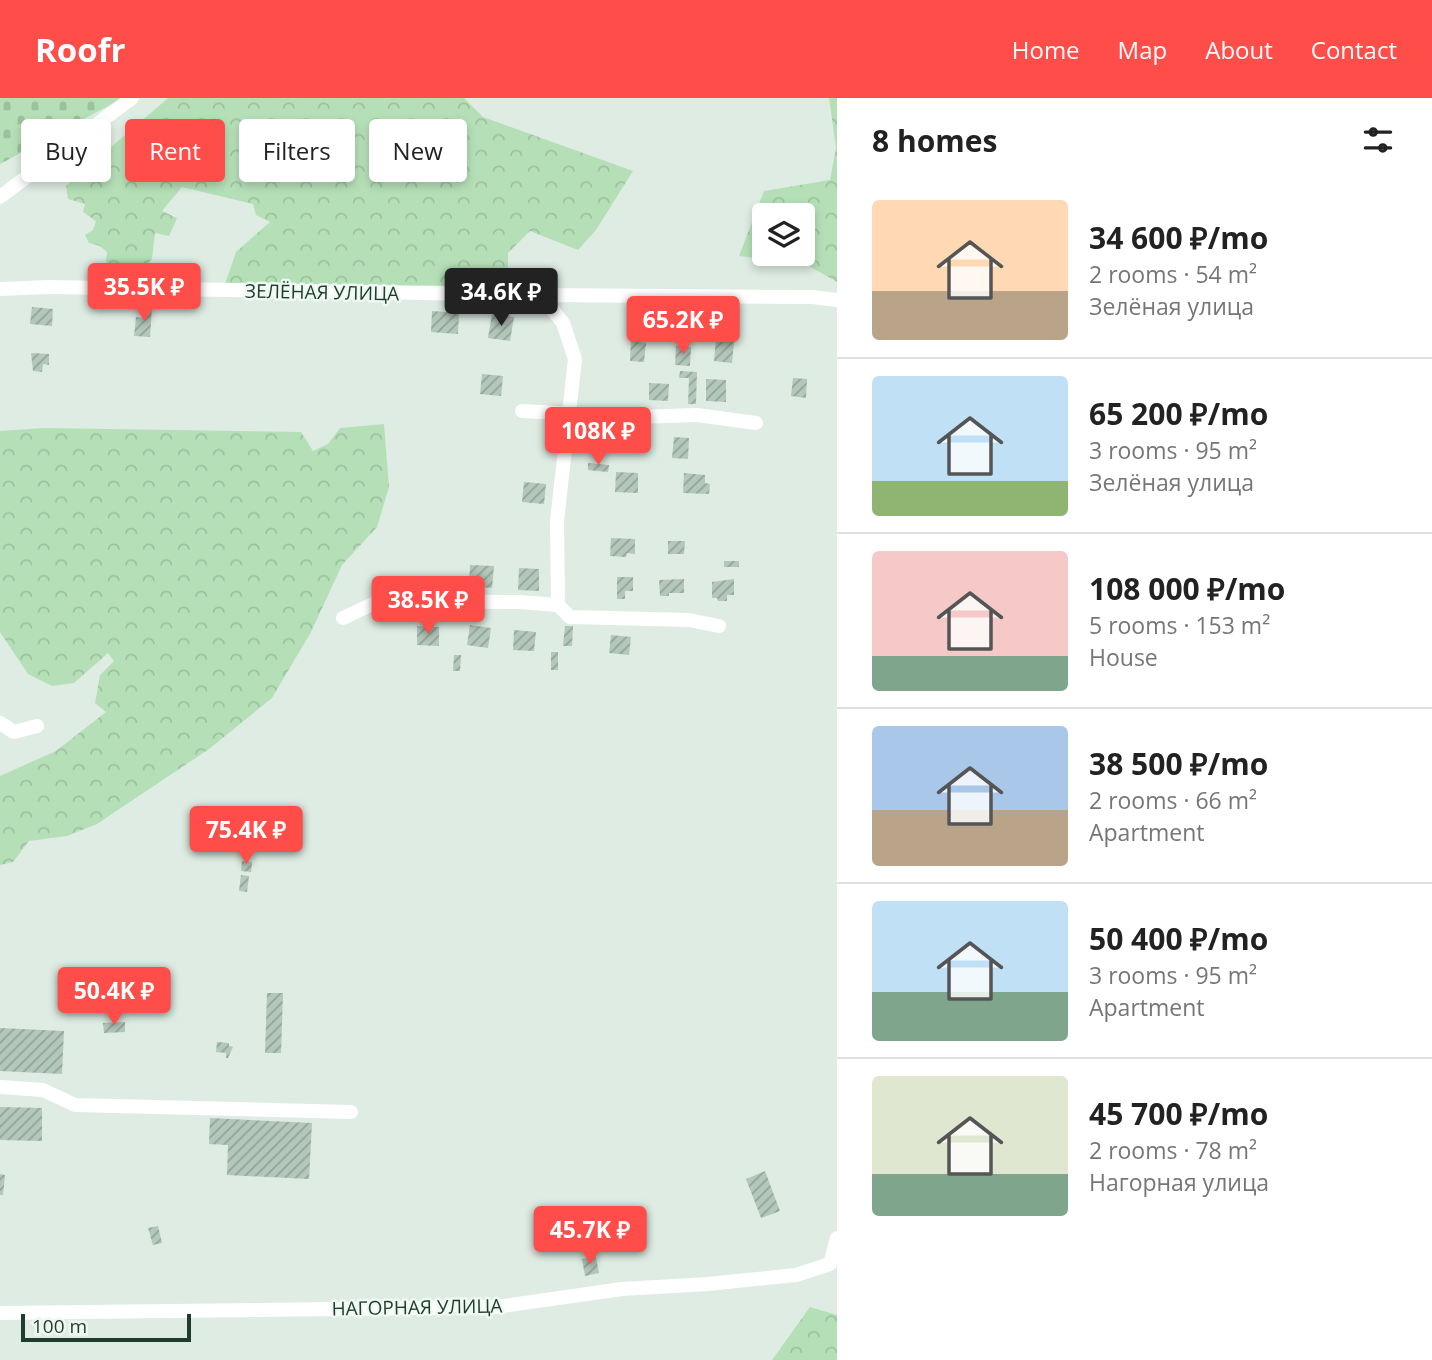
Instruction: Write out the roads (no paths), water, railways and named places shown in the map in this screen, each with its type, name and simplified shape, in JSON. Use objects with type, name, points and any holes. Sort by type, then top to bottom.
[{"type":"street","points":[[0,197],[132,98]]},
{"type":"street","name":"ЗЕЛЁНАЯ УЛИЦА","points":[[0,289],[48,287],[812,297],[837,300]]},
{"type":"street","points":[[541,295],[563,323],[575,359],[557,521],[558,605]]},
{"type":"street","points":[[522,411],[637,417],[697,415],[755,423]]},
{"type":"street","points":[[343,618],[379,601],[519,602],[558,605],[570,617],[689,620],[719,626]]},
{"type":"street","points":[[0,723],[14,732],[37,726]]},
{"type":"street","points":[[0,1087],[43,1090],[75,1105],[351,1112]]},
{"type":"street","points":[[834,1265],[837,1238]]},
{"type":"street","name":"НАГОРНАЯ УЛИЦА","points":[[0,1313],[496,1307],[622,1289],[796,1275],[834,1265]]}]
